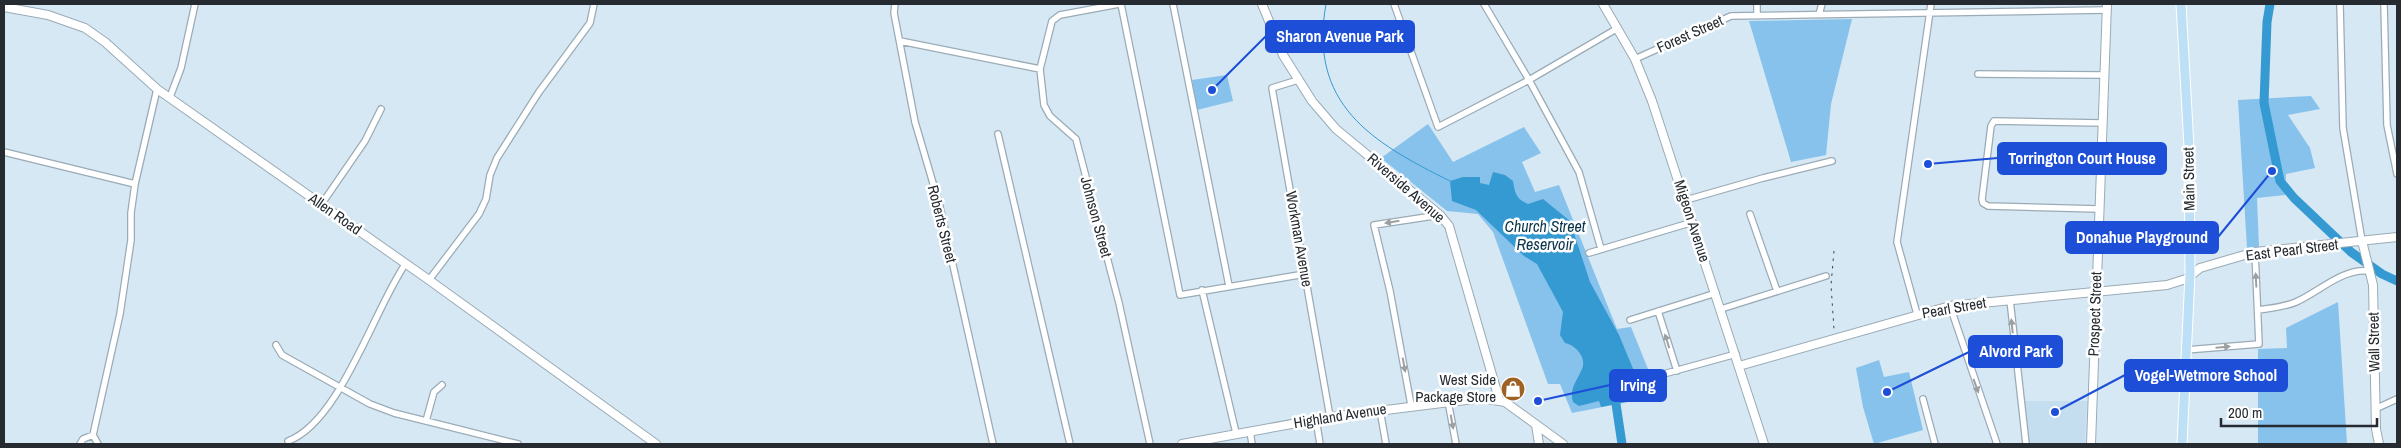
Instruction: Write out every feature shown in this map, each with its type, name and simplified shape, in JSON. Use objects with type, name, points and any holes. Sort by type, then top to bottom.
[{"type":"main road","name":"Main Street","points":[[2181,4],[2189,147],[2190,274],[2182,444]]},
{"type":"street","points":[[170,96],[181,68],[194,4]]},
{"type":"street","points":[[429,280],[480,214],[486,199],[490,175],[497,158],[539,92],[590,23],[594,4]]},
{"type":"street","name":"Roberts Street","points":[[894,4],[894,14],[915,122],[940,207],[994,444]]},
{"type":"street","points":[[1120,4],[1180,295],[1306,274]]},
{"type":"street","name":"Johnson Street","points":[[1120,4],[1068,13],[1060,15],[1052,21],[1040,69],[1044,105],[1050,116],[1076,139],[1119,303],[1150,444]]},
{"type":"street","points":[[1173,4],[1229,286]]},
{"type":"street","name":"Riverside Avenue","points":[[1262,4],[1283,55],[1298,80],[1336,129],[1440,215],[1449,226],[1499,399]]},
{"type":"street","points":[[1394,4],[1438,128],[1529,80],[1618,28]]},
{"type":"street","points":[[1484,4],[1529,80],[1579,172],[1601,249]]},
{"type":"street","name":"Migeon Avenue","points":[[1603,4],[1635,59],[1652,101],[1686,200],[1764,444]]},
{"type":"street","points":[[1757,4],[1757,15]]},
{"type":"street","points":[[1819,14],[1822,4]]},
{"type":"street","points":[[1917,314],[1897,242],[1930,4]]},
{"type":"street","points":[[2340,4],[2343,128],[2358,242]]},
{"type":"street","points":[[2384,4],[2387,125],[2397,174]]},
{"type":"street","name":"Allen Road","points":[[4,7],[48,15],[85,28],[105,42],[157,89],[170,96],[321,205],[406,263],[656,444]]},
{"type":"street","name":"Forest Street","points":[[1635,59],[1726,18],[1757,15],[1929,14],[2106,7]]},
{"type":"street","name":"Prospect Street","points":[[2091,444],[2106,7]]},
{"type":"street","points":[[900,41],[1040,69]]},
{"type":"street","points":[[1978,74],[2103,75]]},
{"type":"street","name":"Workman Avenue","points":[[1298,80],[1272,88],[1330,417]]},
{"type":"street","points":[[98,444],[93,435],[120,314],[131,240],[131,213],[135,184],[157,89]]},
{"type":"street","points":[[321,205],[365,141],[381,109]]},
{"type":"street","points":[[2099,209],[1988,206],[1983,203],[1991,126],[1994,121],[2102,123]]},
{"type":"street","points":[[998,134],[1070,444]]},
{"type":"street","points":[[4,152],[135,184]]},
{"type":"street","points":[[1686,200],[1762,178],[1832,161]]},
{"type":"street","points":[[1750,214],[1777,291]]},
{"type":"street","points":[[1410,405],[1390,291],[1374,225],[1440,215]]},
{"type":"street","points":[[1589,253],[1693,222]]},
{"type":"street","name":"East Pearl Street","points":[[2190,274],[2200,268],[2255,252],[2397,237]]},
{"type":"street","name":"Wall Street","points":[[2358,242],[2365,253],[2373,285],[2375,409],[2379,444]]},
{"type":"street","points":[[2186,350],[2259,344],[2255,252]]},
{"type":"street","points":[[288,441],[306,432],[325,410],[362,346],[393,281],[406,263]]},
{"type":"street","points":[[2258,310],[2294,303],[2345,274],[2369,270]]},
{"type":"street","name":"Pearl Street","points":[[1739,366],[1950,306],[2176,283],[2190,274]]},
{"type":"street","points":[[1721,309],[1826,276]]},
{"type":"street","points":[[1202,290],[1236,433]]},
{"type":"street","points":[[1630,320],[1716,293]]},
{"type":"street","points":[[2010,300],[2026,444]]},
{"type":"street","points":[[1950,306],[1997,444]]},
{"type":"street","points":[[1658,311],[1677,371]]},
{"type":"street","points":[[276,345],[282,354],[370,404],[394,413],[518,444]]},
{"type":"street","points":[[1660,375],[1736,354]]},
{"type":"street","points":[[426,420],[434,392],[442,385]]},
{"type":"street","points":[[1499,399],[1512,405],[1563,444]]},
{"type":"street","name":"Highland Avenue","points":[[1186,444],[1316,419],[1410,405],[1448,400],[1499,399]]},
{"type":"street","points":[[1923,399],[1936,444]]},
{"type":"street","points":[[2375,409],[2397,399]]},
{"type":"street","points":[[1448,400],[1456,444]]},
{"type":"street","points":[[1380,410],[1386,444]]},
{"type":"street","points":[[1316,419],[1320,444]]},
{"type":"street","points":[[1536,425],[1539,444]]},
{"type":"street","points":[[1250,431],[1252,444]]},
{"type":"street","points":[[80,444],[83,439],[93,435]]},
{"type":"street","points":[[488,444],[489,436]]},
{"type":"shaded area","points":[[1852,19],[1831,104],[1826,155],[1791,162],[1749,21]]},
{"type":"shaded area","points":[[1227,75],[1233,101],[1197,110],[1192,80]]},
{"type":"shaded area","points":[[2311,96],[2320,109],[2288,115],[2310,148],[2315,168],[2286,174],[2285,195],[2257,198],[2259,247],[2247,248],[2238,100]]},
{"type":"shaded area","points":[[1428,124],[1453,162],[1524,127],[1541,153],[1522,162],[1535,192],[1559,185],[1617,329],[1631,327],[1659,396],[1572,413],[1560,384],[1548,384],[1493,232],[1478,214],[1447,211],[1381,158]]},
{"type":"shaded area","points":[[2338,302],[2347,444],[2258,444],[2258,349],[2287,348],[2286,328]]},
{"type":"shaded area","points":[[1879,360],[1884,377],[1909,372],[1923,430],[1874,444],[1863,407],[1856,368]]},
{"type":"shaded area","points":[[2023,401],[2087,401],[2085,444],[2030,444]]},
{"type":"water","name":"Church Street Reservoir","points":[[1493,172],[1505,175],[1513,181],[1517,195],[1524,202],[1528,204],[1543,199],[1570,221],[1590,282],[1619,335],[1634,371],[1634,386],[1625,396],[1626,402],[1601,407],[1599,401],[1579,406],[1573,402],[1572,393],[1574,385],[1583,365],[1582,356],[1577,349],[1565,343],[1560,335],[1563,312],[1537,264],[1524,256],[1476,210],[1452,201],[1450,181],[1463,177],[1480,177],[1480,183],[1489,185]]},
{"type":"waterway","points":[[1326,4],[1323,39],[1327,68],[1336,94],[1352,115],[1371,134],[1395,151],[1450,181]]},
{"type":"waterway","points":[[2270,4],[2267,22],[2264,103],[2280,181],[2294,198],[2351,252],[2382,274],[2397,281]]},
{"type":"waterway","points":[[1616,404],[1622,444]]},
{"type":"railway","points":[[1834,251],[1831,285],[1834,329]]},
{"type":"place","name":"Sharon Avenue Park","points":[[1212,90]]},
{"type":"place","name":"Torrington Court House","points":[[1928,164]]},
{"type":"place","name":"Donahue Playground","points":[[2272,171]]},
{"type":"place","name":"West Side Package Store","points":[[1513,389]]},
{"type":"place","name":"Alvord Park","points":[[1887,392]]},
{"type":"place","name":"Irving","points":[[1538,401]]},
{"type":"place","name":"Vogel-Wetmore School","points":[[2055,412]]}]
